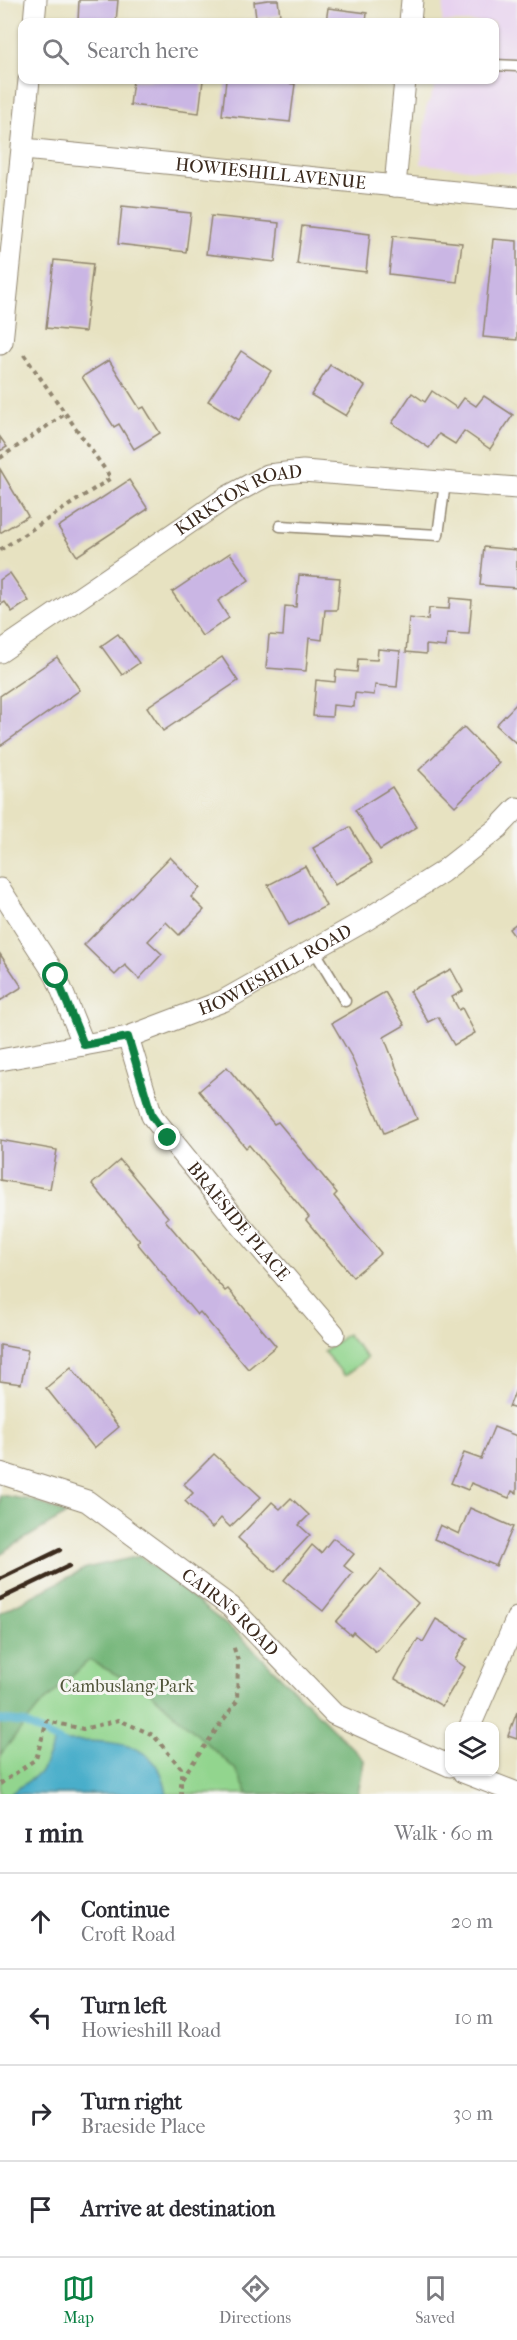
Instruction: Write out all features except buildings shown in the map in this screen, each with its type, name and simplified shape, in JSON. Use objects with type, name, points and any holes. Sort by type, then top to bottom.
[{"type":"street","points":[[34,18],[36,0]]},
{"type":"street","points":[[410,18],[412,0]]},
{"type":"street","points":[[1,343],[24,149],[29,84]]},
{"type":"street","points":[[395,186],[405,84]]},
{"type":"street","name":"HOWIESHILL AVENUE","points":[[24,149],[517,198]]},
{"type":"street","name":"KIRKTON ROAD","points":[[0,652],[227,497],[268,475],[303,471],[517,488]]},
{"type":"street","name":"HOWIESHILL ROAD","points":[[0,1060],[128,1037],[223,1001],[366,920],[442,872],[498,828],[517,808]]},
{"type":"street","points":[[0,889],[56,976],[84,1045]]},
{"type":"street","name":"BRAESIDE PLACE","points":[[128,1037],[152,1116],[238,1222],[334,1334]]},
{"type":"street","name":"CAIRNS ROAD","points":[[0,1473],[87,1501],[231,1607],[334,1714],[445,1764]]},
{"type":"street","points":[[472,1722],[517,1618]]},
{"type":"street","points":[[473,1776],[517,1793]]},
{"type":"lane","points":[[499,65],[517,66]]},
{"type":"lane","points":[[280,526],[438,535],[445,483]]},
{"type":"lane","points":[[314,950],[345,1001]]},
{"type":"path","points":[[0,550],[111,478],[19,349],[1,343]]},
{"type":"path","points":[[0,458],[64,414]]},
{"type":"path","points":[[182,1794],[182,1778],[237,1701],[238,1661],[231,1641]]},
{"type":"path","points":[[0,1784],[36,1759],[47,1721],[83,1729],[119,1720],[153,1735],[181,1768],[182,1794]]},
{"type":"shaded area","points":[[444,0],[517,0],[517,174],[421,164],[426,108],[436,84],[499,84],[499,18],[442,18]]},
{"type":"green space","points":[[347,1334],[367,1358],[345,1376],[324,1352]]},
{"type":"green space","points":[[0,1495],[35,1501],[66,1514],[0,1554]]},
{"type":"green space","name":"Cambuslang Park","points":[[140,1556],[240,1636],[364,1761],[358,1794],[0,1794],[0,1631]]},
{"type":"green space","name":"Cambuslang Park","points":[[140,1556],[240,1636],[364,1760],[358,1794],[248,1794],[235,1769],[150,1692],[89,1660],[39,1707],[0,1755],[0,1613],[86,1568]]},
{"type":"water","points":[[55,1741],[109,1742],[126,1745],[140,1751],[153,1761],[162,1775],[167,1794],[10,1794],[41,1772]]},
{"type":"waterway","points":[[0,1720],[24,1723],[64,1744]]},
{"type":"railway","points":[[0,1579],[60,1550]]},
{"type":"railway","points":[[0,1599],[69,1566]]},
{"type":"route","points":[[56,976],[84,1045],[128,1037],[152,1116],[168,1138]]}]
